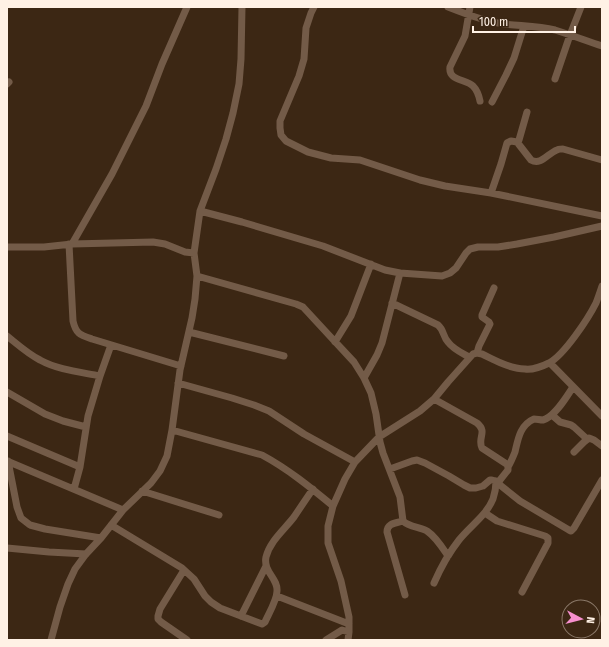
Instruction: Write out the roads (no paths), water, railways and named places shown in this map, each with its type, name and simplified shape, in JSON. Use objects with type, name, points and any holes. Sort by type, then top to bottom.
[{"type":"street","points":[[181,366],[80,335],[75,330],[73,321],[71,244],[112,174],[143,112],[187,7]]},
{"type":"street","points":[[51,640],[60,607],[75,569],[123,510],[160,471],[167,456],[181,366],[195,299],[197,276],[194,253],[200,211],[226,139],[239,84],[242,59],[242,7]]},
{"type":"street","points":[[314,7],[306,28],[304,59],[280,121],[281,135],[286,141],[308,152],[331,158],[360,160],[420,180],[602,216]]},
{"type":"street","points":[[448,7],[488,21],[555,30],[602,46]]},
{"type":"street","points":[[470,7],[465,36],[449,71],[454,77],[474,86],[480,101]]},
{"type":"street","points":[[555,79],[581,7]]},
{"type":"street","points":[[492,102],[514,58],[524,26]]},
{"type":"street","points":[[517,142],[520,138],[527,112]]},
{"type":"street","points":[[491,193],[508,141],[517,142],[531,160],[538,162],[558,149],[563,149],[602,160]]},
{"type":"street","points":[[200,211],[323,246],[384,270],[400,273],[442,276],[450,273],[456,268],[470,249],[478,247],[498,247],[554,238],[602,226]]},
{"type":"street","points":[[7,247],[44,247],[71,244],[153,242],[165,244],[185,252],[194,253]]},
{"type":"street","points":[[335,342],[351,316],[371,264]]},
{"type":"street","points":[[364,378],[378,355],[400,273]]},
{"type":"street","points":[[197,276],[303,307],[354,362],[371,393],[379,437],[383,453],[400,497],[403,521],[406,524],[428,532],[448,556]]},
{"type":"street","points":[[349,636],[349,617],[342,581],[328,543],[328,526],[333,506],[344,479],[355,462],[379,437],[420,411],[434,399],[473,354],[477,353],[524,370],[536,369],[550,363],[571,341],[589,317],[602,286]]},
{"type":"street","points":[[477,353],[490,324],[482,317],[482,315],[494,288]]},
{"type":"street","points":[[392,303],[438,325],[441,328],[447,342],[452,347],[469,357]]},
{"type":"street","points":[[189,332],[284,356]]},
{"type":"street","points":[[7,336],[28,353],[51,365],[100,376]]},
{"type":"street","points":[[74,489],[80,467],[88,416],[111,345]]},
{"type":"street","points":[[550,363],[602,416]]},
{"type":"street","points":[[178,383],[232,398],[269,411],[304,434],[355,462]]},
{"type":"street","points":[[434,583],[442,566],[460,538],[485,513],[494,498],[498,481],[508,467],[514,454],[520,432],[524,425],[534,419],[541,420],[552,415],[573,387]]},
{"type":"street","points":[[7,392],[45,414],[86,427]]},
{"type":"street","points":[[434,399],[481,426],[483,431],[480,442],[482,448],[506,463],[508,467]]},
{"type":"street","points":[[552,415],[560,422],[574,427],[587,439],[591,438],[602,446]]},
{"type":"street","points":[[172,430],[262,455],[274,461],[313,489],[333,506]]},
{"type":"street","points":[[7,436],[80,467]]},
{"type":"street","points":[[574,452],[587,439]]},
{"type":"street","points":[[390,469],[417,460],[450,476],[470,488],[483,486],[490,480],[498,481]]},
{"type":"street","points":[[7,461],[123,510]]},
{"type":"street","points":[[7,461],[17,507],[21,518],[30,525],[45,529],[101,538]]},
{"type":"street","points":[[498,481],[500,485],[520,501],[571,530],[574,528],[602,480]]},
{"type":"street","points":[[111,525],[184,570],[194,579],[205,596],[220,608],[262,624],[265,622],[277,596],[277,585],[266,566],[268,551],[282,529],[293,518],[313,489]]},
{"type":"street","points":[[142,491],[219,515]]},
{"type":"street","points":[[485,513],[497,521],[548,538],[548,542],[522,592]]},
{"type":"street","points":[[403,521],[389,525],[387,532],[405,595]]},
{"type":"street","points":[[7,548],[86,554]]},
{"type":"street","points":[[241,616],[266,566]]},
{"type":"street","points":[[184,570],[160,609],[158,619],[187,640]]},
{"type":"street","points":[[277,596],[349,624]]},
{"type":"street","points":[[326,640],[342,630],[345,630],[349,636]]}]
